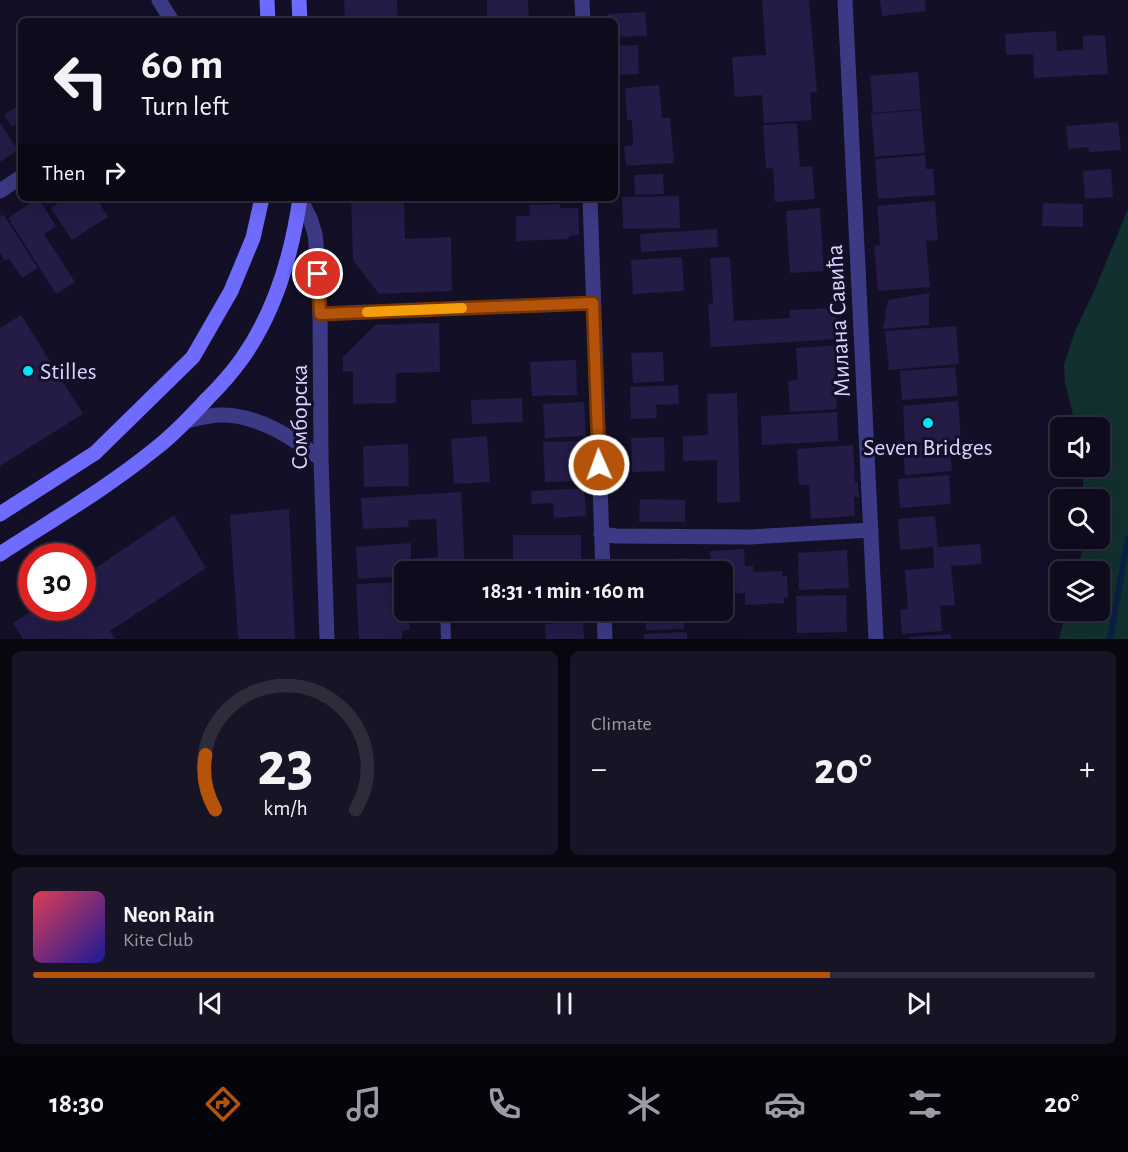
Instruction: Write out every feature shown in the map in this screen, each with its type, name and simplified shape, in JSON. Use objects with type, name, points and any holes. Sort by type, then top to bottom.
[{"type":"main road","points":[[267,0],[268,18]]},
{"type":"main road","points":[[299,0],[300,18]]},
{"type":"main road","points":[[0,513],[95,453],[193,357],[231,291],[253,238],[261,201]]},
{"type":"main road","points":[[0,554],[127,471],[157,448],[187,421],[225,380],[242,359],[261,326],[278,288],[289,258],[300,201]]},
{"type":"street","points":[[159,0],[170,18]]},
{"type":"street","points":[[582,0],[583,18]]},
{"type":"street","name":"Милана Савића","points":[[844,0],[876,639]]},
{"type":"street","points":[[0,191],[18,179]]},
{"type":"street","name":"Сомборска","points":[[302,201],[315,234],[320,314],[321,459],[327,639]]},
{"type":"street","points":[[590,201],[603,561]]},
{"type":"street","points":[[187,421],[222,415],[252,419],[270,426],[309,449],[321,459]]},
{"type":"street","points":[[602,534],[750,537],[871,530]]},
{"type":"street","points":[[604,621],[605,639]]},
{"type":"lane","points":[[320,314],[593,303]]},
{"type":"lane","points":[[445,621],[446,639]]},
{"type":"green space","points":[[1128,209],[1128,639],[1059,639],[1064,621],[1110,621],[1110,561],[1079,561],[1082,549],[1110,549],[1110,489],[1083,489],[1083,477],[1110,477],[1110,417],[1074,417],[1065,382],[1064,364],[1076,329]]},
{"type":"building","points":[[344,0],[397,0],[398,18],[345,18]]},
{"type":"building","points":[[487,0],[528,0],[529,18],[487,18]]},
{"type":"building","points":[[762,0],[809,0],[817,92],[810,92],[812,120],[764,123],[762,95],[735,97],[732,57],[766,55]]},
{"type":"building","points":[[880,0],[925,0],[926,11],[882,16]]},
{"type":"building","points":[[645,12],[647,36],[618,37],[618,18],[608,18],[607,14]]},
{"type":"building","points":[[1056,31],[1057,51],[1083,49],[1083,36],[1105,35],[1108,74],[1034,78],[1033,54],[1006,55],[1005,34]]},
{"type":"building","points":[[638,45],[639,74],[618,75],[618,46]]},
{"type":"building","points":[[918,72],[921,109],[873,113],[870,76]]},
{"type":"building","points":[[659,85],[662,118],[670,118],[674,163],[626,166],[624,146],[633,145],[632,120],[627,121],[625,88]]},
{"type":"building","points":[[18,106],[18,127],[16,124],[12,127],[4,115]]},
{"type":"building","points":[[921,110],[925,153],[875,157],[871,114]]},
{"type":"building","points":[[0,122],[18,150],[0,162]]},
{"type":"building","points":[[1118,122],[1121,150],[1089,152],[1088,147],[1068,149],[1066,126]]},
{"type":"building","points":[[797,123],[800,167],[812,166],[815,199],[775,202],[773,168],[766,169],[763,125]]},
{"type":"building","points":[[925,155],[926,169],[933,169],[935,195],[878,199],[875,159]]},
{"type":"building","points":[[1111,169],[1113,197],[1085,199],[1083,171]]},
{"type":"building","points":[[663,174],[664,194],[635,195],[634,175]]},
{"type":"building","points":[[679,196],[680,228],[623,229],[622,197]]},
{"type":"building","points":[[34,201],[40,201],[56,226],[44,234],[75,282],[56,294],[8,218]]},
{"type":"building","points":[[62,201],[98,201],[108,217],[72,240],[51,208]]},
{"type":"building","points":[[351,201],[404,201],[405,239],[451,237],[452,291],[379,294],[353,260]]},
{"type":"building","points":[[935,201],[938,240],[926,241],[930,287],[878,291],[874,246],[880,245],[877,206]]},
{"type":"building","points":[[1043,203],[1083,204],[1083,227],[1042,226]]},
{"type":"building","points":[[560,204],[560,208],[578,208],[579,235],[569,236],[569,239],[516,241],[516,216],[530,216],[529,205]]},
{"type":"building","points":[[820,208],[824,271],[790,273],[786,211]]},
{"type":"building","points":[[3,214],[38,268],[22,278],[9,259],[5,261],[0,253],[0,217]]},
{"type":"building","points":[[717,229],[718,247],[641,252],[640,234]]},
{"type":"building","points":[[682,257],[684,291],[633,294],[631,260]]},
{"type":"building","points":[[730,257],[734,321],[790,318],[789,310],[836,308],[838,339],[711,347],[708,304],[713,303],[710,258]]},
{"type":"building","points":[[929,293],[929,325],[883,329],[888,300]]},
{"type":"building","name":"Stilles","points":[[21,315],[83,414],[0,466],[0,328]]},
{"type":"building","points":[[439,323],[440,372],[396,373],[396,403],[353,404],[353,371],[343,372],[343,357],[375,325]]},
{"type":"building","points":[[956,326],[959,364],[889,370],[885,331]]},
{"type":"building","points":[[843,345],[845,377],[835,378],[837,409],[790,412],[788,381],[798,380],[796,348]]},
{"type":"building","points":[[663,352],[664,381],[633,383],[631,353]]},
{"type":"building","points":[[576,360],[577,395],[532,396],[530,362]]},
{"type":"building","points":[[955,367],[958,396],[902,400],[900,371]]},
{"type":"building","points":[[678,385],[679,404],[656,405],[657,418],[631,419],[630,387]]},
{"type":"building","points":[[737,393],[740,502],[717,503],[717,460],[683,461],[683,436],[708,435],[707,394]]},
{"type":"building","points":[[522,398],[523,422],[472,424],[471,400]]},
{"type":"building","points":[[958,401],[961,440],[905,444],[903,406]]},
{"type":"building","points":[[584,402],[586,436],[545,438],[543,404]]},
{"type":"building","points":[[837,412],[838,441],[762,445],[761,416]]},
{"type":"building","points":[[487,436],[490,482],[454,484],[451,439]]},
{"type":"building","points":[[664,437],[665,471],[632,472],[631,438]]},
{"type":"building","points":[[584,441],[587,481],[545,482],[543,442]]},
{"type":"building","points":[[949,442],[952,471],[905,475],[903,446]]},
{"type":"building","points":[[408,444],[409,486],[364,487],[363,446]]},
{"type":"building","points":[[853,445],[855,482],[858,482],[859,497],[854,497],[855,516],[811,519],[809,485],[799,485],[797,449]]},
{"type":"building","points":[[949,475],[951,504],[900,508],[898,479]]},
{"type":"building","points":[[584,488],[586,516],[554,518],[553,503],[532,504],[531,491]]},
{"type":"building","points":[[461,492],[464,561],[394,561],[394,577],[358,579],[356,547],[411,543],[411,559],[438,557],[436,519],[408,520],[409,527],[363,529],[361,498]]},
{"type":"building","points":[[640,499],[685,500],[685,522],[639,522]]},
{"type":"building","points":[[289,509],[295,639],[238,639],[230,515]]},
{"type":"building","points":[[174,515],[206,568],[110,631],[115,639],[23,639],[13,623],[18,620],[96,621],[96,568]]},
{"type":"building","points":[[935,516],[938,547],[980,544],[982,564],[951,566],[955,605],[940,606],[942,631],[902,634],[900,610],[908,609],[905,570],[934,568],[933,547],[900,550],[898,519]]},
{"type":"building","points":[[513,535],[581,535],[581,561],[513,561]]},
{"type":"building","points":[[744,549],[745,566],[753,566],[754,572],[782,571],[782,576],[787,576],[788,597],[784,598],[784,603],[745,605],[745,593],[733,594],[733,561],[711,561],[710,551]]},
{"type":"building","points":[[847,550],[849,588],[799,590],[798,553]]},
{"type":"building","points":[[687,558],[687,561],[638,561]]},
{"type":"building","points":[[394,582],[394,621],[410,621],[410,630],[402,631],[402,639],[359,639],[356,584]]},
{"type":"building","points":[[846,595],[847,632],[797,633],[796,596]]},
{"type":"building","points":[[646,621],[684,621],[684,629],[646,630]]},
{"type":"building","points":[[583,622],[584,639],[546,639],[545,624]]},
{"type":"building","points":[[687,632],[687,639],[644,639],[644,634]]},
{"type":"building","points":[[951,634],[951,639],[909,639],[909,637]]},
{"type":"waterway","points":[[1110,639],[1128,538]]},
{"type":"slow traffic","points":[[367,312],[462,308]]},
{"type":"place","name":"Stilles","points":[[28,371]]},
{"type":"place","name":"Seven Bridges","points":[[928,423]]},
{"type":"route","points":[[318,274],[320,314],[593,303],[599,465]]}]
